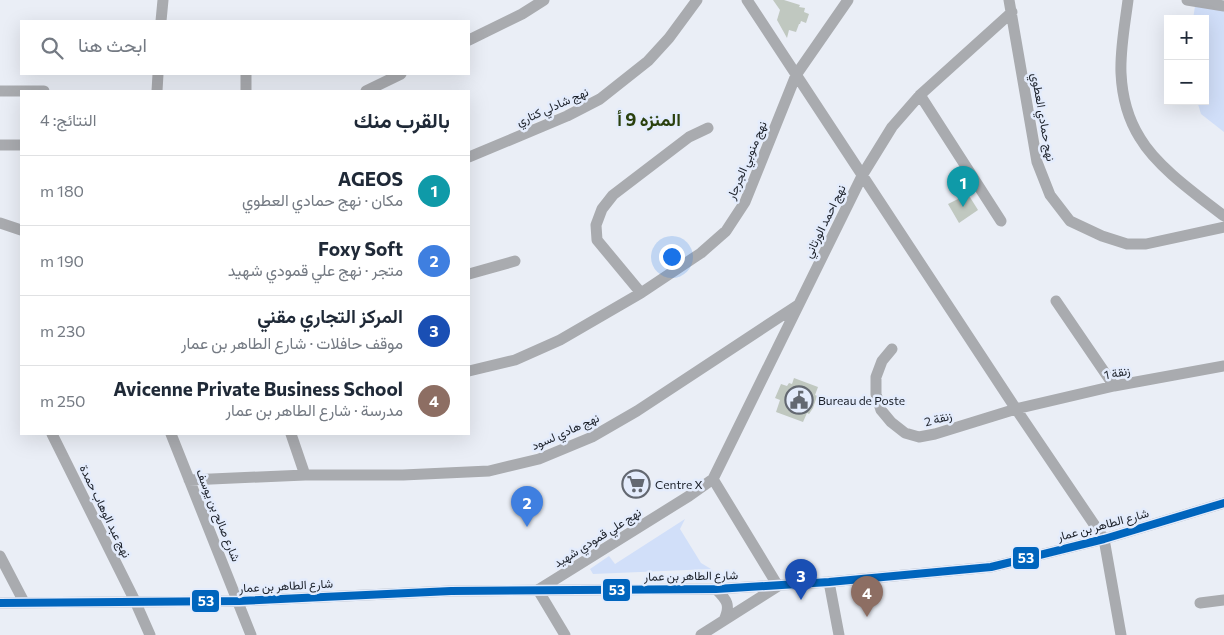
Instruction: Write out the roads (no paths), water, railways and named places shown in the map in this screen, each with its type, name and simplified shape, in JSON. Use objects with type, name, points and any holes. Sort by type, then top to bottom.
[{"type":"street","points":[[161,20],[163,0]]},
{"type":"street","points":[[470,40],[522,14],[544,0]]},
{"type":"street","name":"نهج شادلي كتاري","points":[[470,157],[567,116],[600,99],[648,61],[669,38],[697,0]]},
{"type":"street","points":[[747,0],[1016,409],[1104,539],[1121,635]]},
{"type":"street","name":"نهج منوبي الجرجار","points":[[470,371],[515,360],[560,340],[641,293],[701,254],[726,231],[745,202],[796,75],[848,0]]},
{"type":"street","name":"نهج حمادي العطوي","points":[[1009,0],[1037,162],[1050,195],[1070,221],[1102,236],[1127,244],[1146,244],[1224,227]]},
{"type":"street","points":[[1128,0],[1121,72],[1126,106],[1135,130],[1160,163],[1224,216]]},
{"type":"street","points":[[1187,0],[1224,6]]},
{"type":"street","name":"نهج احمد الورتاني","points":[[713,479],[863,174],[892,127],[920,95],[1012,12]]},
{"type":"street","points":[[157,90],[158,75]]},
{"type":"street","points":[[246,75],[246,90]]},
{"type":"street","points":[[368,90],[399,75]]},
{"type":"street","points":[[0,90],[20,90]]},
{"type":"street","points":[[920,95],[1001,221]]},
{"type":"street","points":[[641,293],[597,240],[596,225],[602,209],[613,195],[689,137],[708,128]]},
{"type":"street","points":[[0,145],[20,145]]},
{"type":"street","points":[[0,223],[20,230]]},
{"type":"street","points":[[470,274],[515,261]]},
{"type":"street","points":[[1056,300],[1114,386]]},
{"type":"street","name":"نهج هادي لسود","points":[[189,480],[305,475],[402,475],[489,472],[539,459],[592,437],[637,411],[798,305]]},
{"type":"street","name":"زنقة 2","points":[[892,349],[882,360],[876,378],[876,394],[881,410],[891,422],[905,433],[919,437],[935,434],[1016,409]]},
{"type":"street","name":"زنقة 1","points":[[1016,409],[1114,386],[1224,366]]},
{"type":"street","name":"نهج عبد الوهاب حمدة","points":[[52,435],[150,635]]},
{"type":"street","name":"شارع صالح بن يوسف","points":[[171,435],[251,635]]},
{"type":"street","points":[[291,435],[305,475]]},
{"type":"street","points":[[701,635],[778,586],[713,479]]},
{"type":"street","name":"نهج علي قمودي شهيد","points":[[538,590],[689,496],[713,479]]},
{"type":"street","name":"شارع الطاهر بن عمار","points":[[0,603],[239,601],[451,591],[716,589],[829,582],[991,567],[1104,539],[1224,503]]},
{"type":"street","points":[[0,556],[24,602]]},
{"type":"street","points":[[829,582],[839,635]]},
{"type":"street","points":[[716,589],[727,603],[728,612],[724,620]]},
{"type":"street","points":[[538,590],[564,635]]},
{"type":"street","points":[[1200,603],[1224,600]]},
{"type":"place","name":"AGEOS","points":[[963,207]]},
{"type":"place","name":"Bureau de Poste","points":[[799,400]]},
{"type":"place","name":"Centre X","points":[[636,484]]},
{"type":"place","name":"Foxy Soft","points":[[527,527]]},
{"type":"place","name":"المركز التجاري مقني","points":[[801,600]]},
{"type":"place","name":"Avicenne Private Business School","points":[[867,617]]},
{"type":"district","name":"المنزه 9 أ","points":[[649,119]]}]
